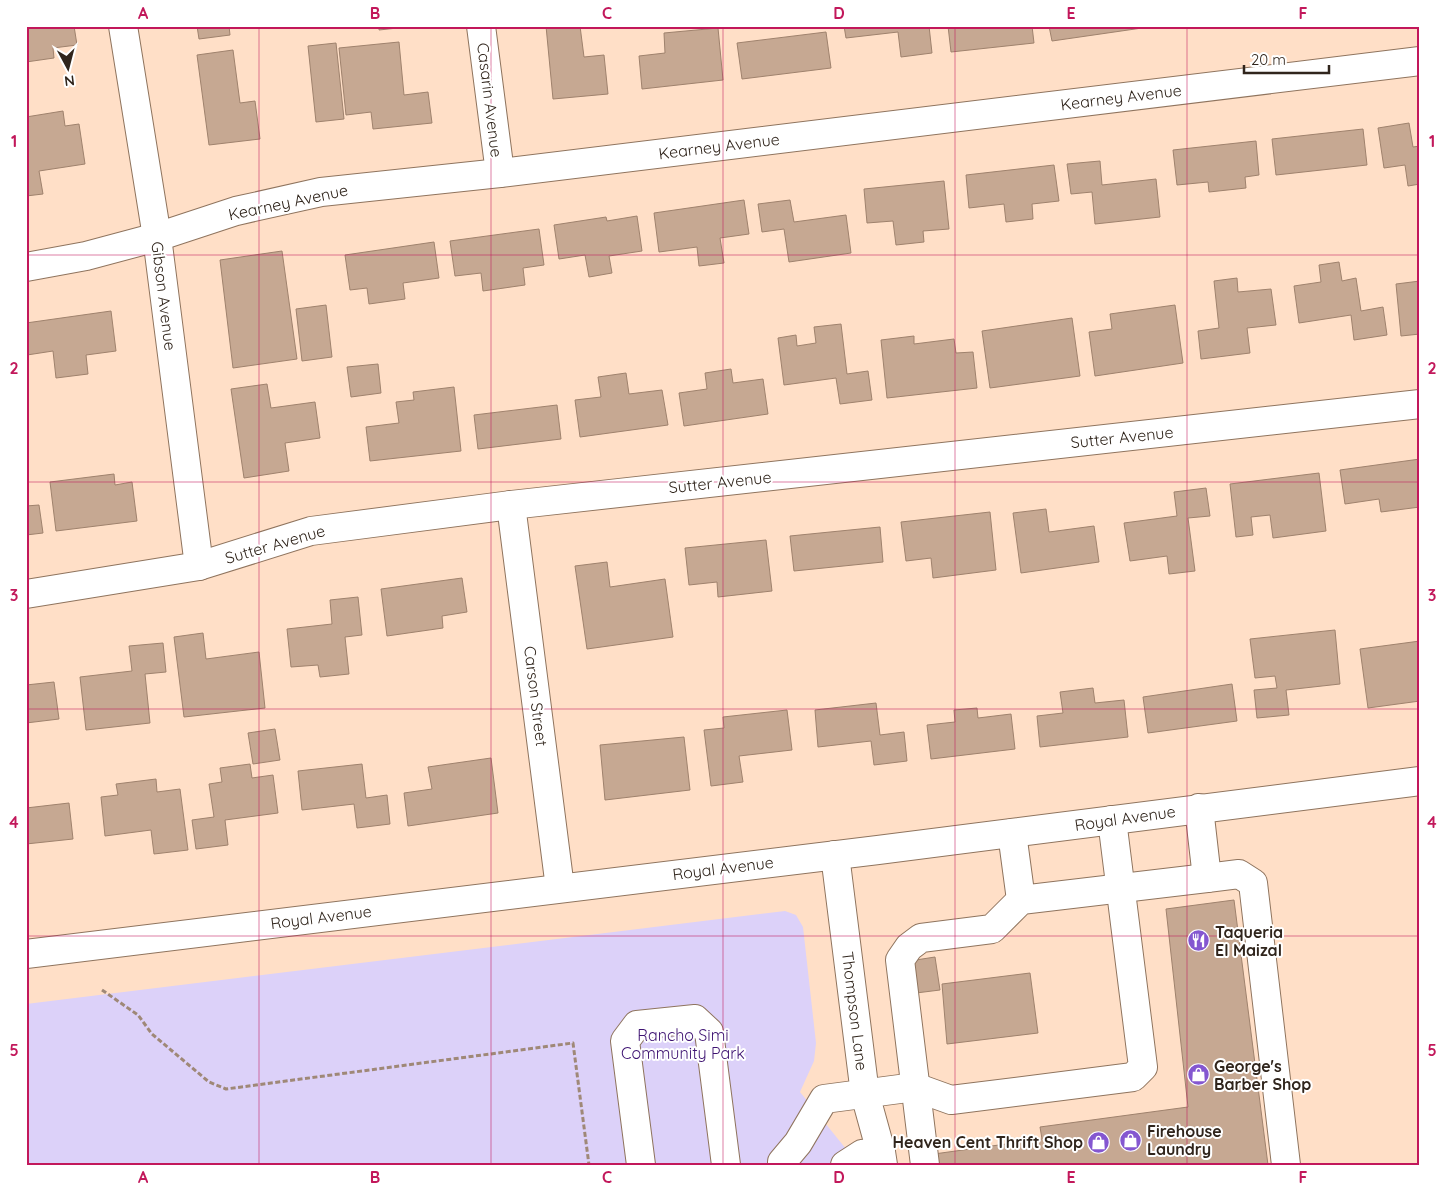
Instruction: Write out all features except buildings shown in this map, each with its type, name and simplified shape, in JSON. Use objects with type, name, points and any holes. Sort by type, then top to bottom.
[{"type":"street","name":"Gibson Avenue","points":[[123,26],[156,237],[199,566]]},
{"type":"street","name":"Casarin Avenue","points":[[481,26],[500,173]]},
{"type":"street","name":"Kearney Avenue","points":[[26,267],[86,256],[156,237],[236,211],[321,192],[500,173],[1420,61]]},
{"type":"street","name":"Sutter Avenue","points":[[26,594],[199,566],[311,531],[511,505],[1420,404]]},
{"type":"street","name":"Carson Street","points":[[511,505],[560,888]]},
{"type":"street","name":"Royal Avenue","points":[[26,954],[1420,781]]},
{"type":"street","points":[[1199,808],[1207,878]]},
{"type":"street","points":[[778,1164],[798,1143],[824,1099],[916,1087],[951,1100],[1133,1076],[1143,1067],[1112,820]]},
{"type":"street","points":[[1012,833],[1021,900]]},
{"type":"street","name":"Thompson Lane","points":[[835,855],[865,1094],[882,1158]]},
{"type":"street","points":[[925,1165],[900,960],[908,947],[921,938],[992,929],[1021,900],[1239,874],[1253,883],[1286,1165]]},
{"type":"street","points":[[641,1165],[625,1041],[637,1025],[695,1019],[709,1032],[726,1165]]},
{"type":"street","points":[[845,1165],[862,1154],[882,1158]]},
{"type":"path","points":[[102,990],[138,1015],[152,1034],[209,1082],[226,1089],[573,1043],[589,1165]]},
{"type":"green space","name":"Rancho Simi Community Park","points":[[785,911],[796,915],[803,927],[816,1043],[814,1061],[800,1092],[859,1165],[26,1165],[26,1004]]},
{"type":"place","name":"Taqueria El Maizal","points":[[1199,941]]},
{"type":"place","name":"George's Barber Shop","points":[[1198,1075]]},
{"type":"place","name":"Firehouse Laundry","points":[[1131,1140]]},
{"type":"place","name":"Heaven Cent Thrift Shop","points":[[1099,1142]]}]
